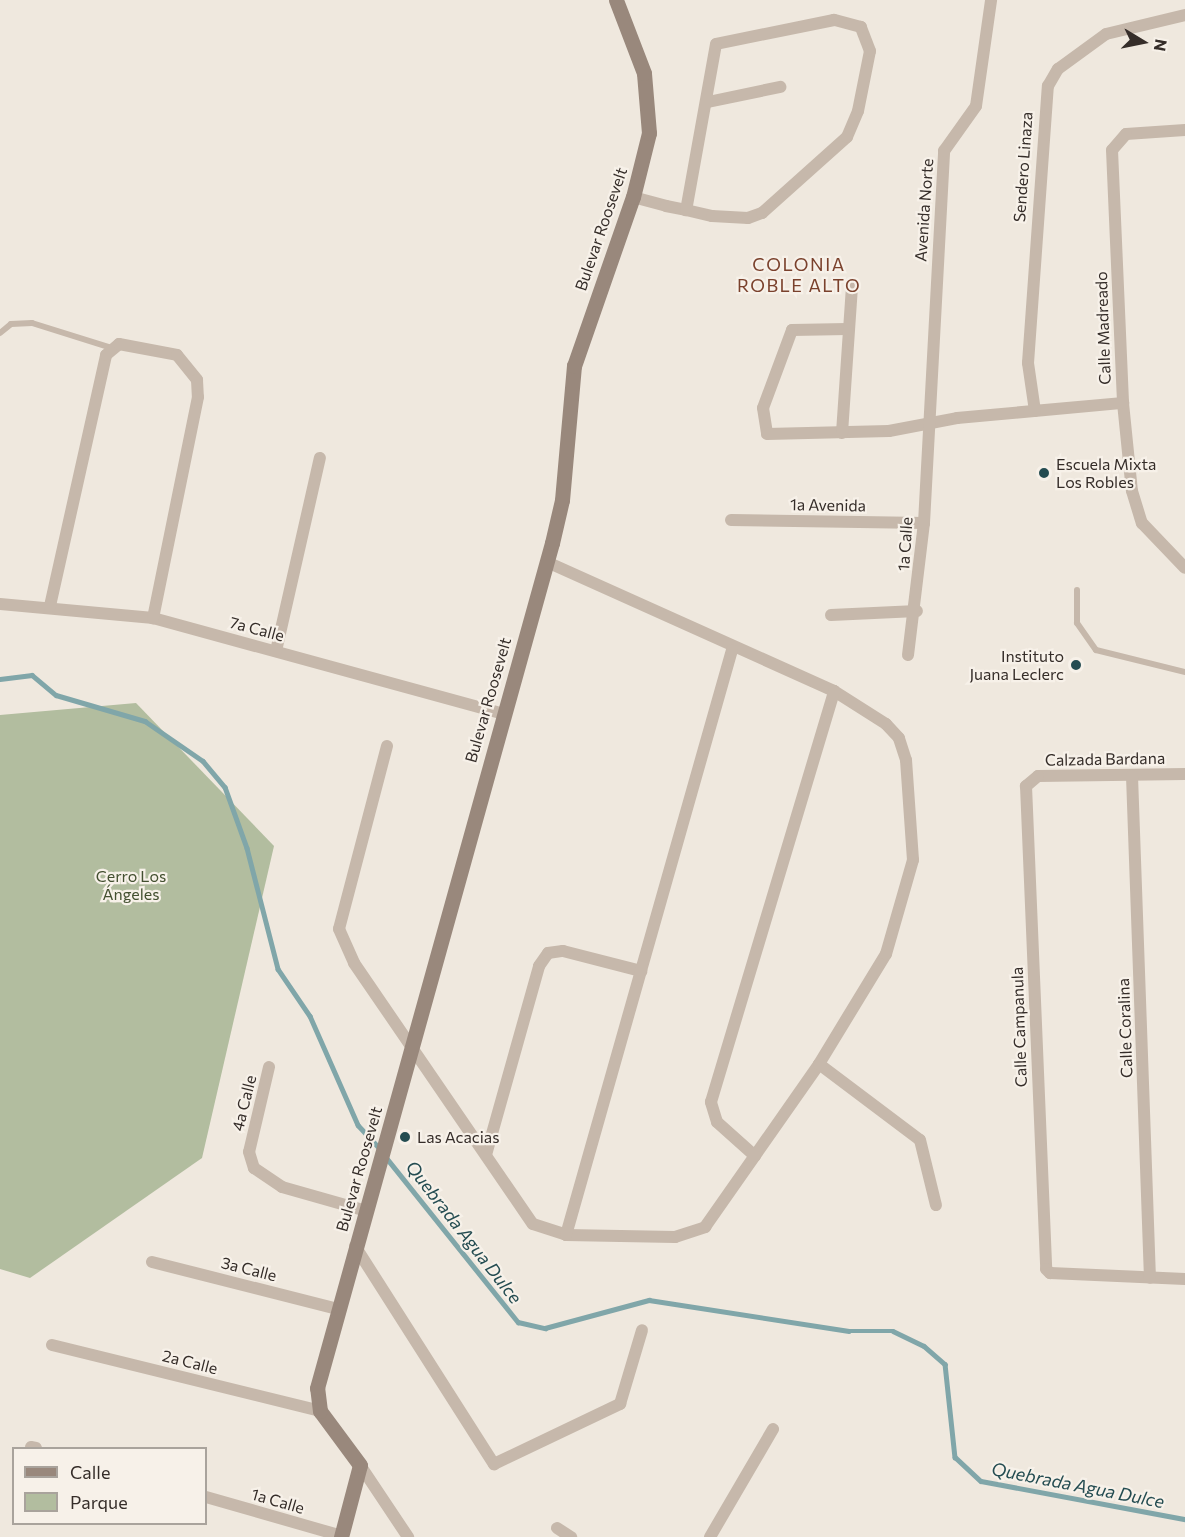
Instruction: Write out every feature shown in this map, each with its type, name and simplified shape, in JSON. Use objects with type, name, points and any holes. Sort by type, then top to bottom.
[{"type":"main road","name":"Bulevar Roosevelt","points":[[320,1411],[317,1388],[338,1309],[411,1050],[501,713],[547,562],[562,500],[574,366],[633,197],[650,104],[635,42],[616,0]]},
{"type":"main road","points":[[320,1411],[360,1466],[342,1537]]},
{"type":"street","name":"Avenida Norte","points":[[925,429],[944,152],[976,106],[991,0]]},
{"type":"street","name":"Sendero Linaza","points":[[1035,411],[1028,363],[1047,86],[1058,69],[1106,34],[1185,15]]},
{"type":"street","points":[[633,197],[686,210],[748,218],[762,213],[847,137],[858,111],[870,51],[861,27],[834,20],[716,44],[708,102],[686,210]]},
{"type":"street","points":[[708,102],[780,87]]},
{"type":"street","name":"Calle Madreado","points":[[1185,130],[1126,134],[1112,150],[1123,403],[1132,491],[1142,523],[1185,568]]},
{"type":"street","points":[[842,433],[847,329],[852,285]]},
{"type":"street","points":[[847,329],[792,330],[762,422],[773,437],[925,429],[1035,411],[1123,403]]},
{"type":"street","points":[[50,606],[112,348],[119,344],[177,356],[196,380],[198,397],[153,618]]},
{"type":"street","name":"1a Calle","points":[[908,655],[917,611],[924,523],[925,429]]},
{"type":"street","points":[[276,651],[320,458]]},
{"type":"street","name":"1a Avenida","points":[[731,520],[924,523]]},
{"type":"street","points":[[387,746],[339,929],[354,963],[411,1050],[533,1224],[566,1235],[675,1237],[705,1227],[819,1064],[886,954],[913,860],[912,810],[899,738],[834,691],[732,650],[547,562]]},
{"type":"street","name":"7a Calle","points":[[0,604],[50,606],[153,618],[501,713]]},
{"type":"street","points":[[831,615],[917,611]]},
{"type":"street","points":[[566,1235],[732,650]]},
{"type":"street","points":[[755,1156],[717,1122],[711,1102],[834,691]]},
{"type":"street","name":"Calzada Bardana","points":[[1027,781],[1038,776],[1185,774]]},
{"type":"street","name":"Calle Coralina","points":[[1132,776],[1150,1278]]},
{"type":"street","name":"Calle Campanula","points":[[1027,781],[1047,1271],[1150,1278]]},
{"type":"street","points":[[486,1155],[539,966],[548,953],[563,951],[641,971]]},
{"type":"street","points":[[819,1064],[920,1140],[936,1205]]},
{"type":"street","name":"4a Calle","points":[[269,1067],[249,1152],[254,1168],[282,1187],[366,1211]]},
{"type":"street","points":[[356,1246],[494,1464],[620,1404],[642,1330]]},
{"type":"street","name":"3a Calle","points":[[152,1262],[338,1309]]},
{"type":"street","points":[[1150,1278],[1185,1279]]},
{"type":"street","name":"2a Calle","points":[[52,1345],[320,1411]]},
{"type":"street","points":[[710,1537],[773,1429]]},
{"type":"street","points":[[360,1466],[408,1537]]},
{"type":"street","name":"1a Calle","points":[[207,1497],[342,1537]]},
{"type":"street","points":[[557,1528],[571,1537]]},
{"type":"lane","points":[[0,333],[11,324],[32,323],[112,348]]},
{"type":"lane","points":[[1077,590],[1077,623],[1096,650],[1185,672]]},
{"type":"green space","name":"Cerro Los Ángeles","points":[[136,703],[274,846],[202,1158],[30,1278],[0,1269],[0,715]]},
{"type":"waterway","name":"Quebrada Agua Dulce","points":[[0,679],[32,675],[56,695],[145,721],[203,761],[225,787],[247,848],[278,969],[310,1016],[358,1125],[380,1149]]},
{"type":"waterway","name":"Quebrada Agua Dulce","points":[[385,1156],[518,1322],[545,1328],[649,1300],[849,1331],[893,1331],[924,1346],[945,1364],[955,1457],[981,1481],[1185,1519]]},
{"type":"place","name":"Escuela Mixta Los Robles","points":[[1044,473]]},
{"type":"place","name":"Instituto Juana Leclerc","points":[[1076,665]]},
{"type":"place","name":"Las Acacias","points":[[405,1137]]},
{"type":"district","name":"COLONIA ROBLE ALTO","points":[[799,275]]}]
